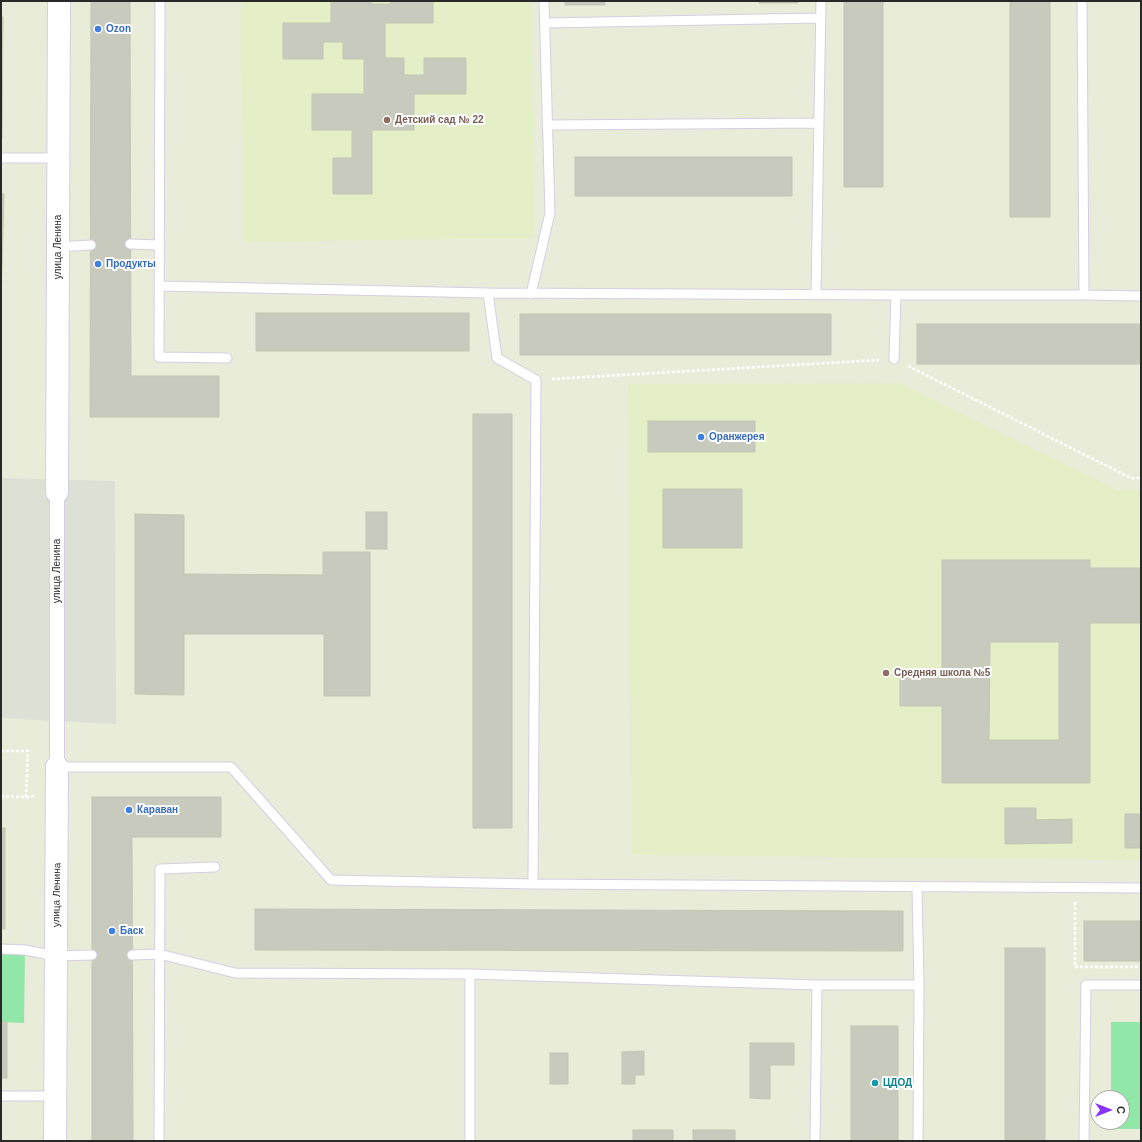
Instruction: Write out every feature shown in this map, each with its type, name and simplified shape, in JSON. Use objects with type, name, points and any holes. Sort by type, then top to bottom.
[{"type":"street","name":"улица Ленина","points":[[55,1141],[58,767],[57,492],[59,1]]},
{"type":"lane","points":[[160,1],[159,356],[227,358]]},
{"type":"lane","points":[[531,294],[550,213],[544,1]]},
{"type":"lane","points":[[816,295],[821,1]]},
{"type":"lane","points":[[1082,1],[1084,295]]},
{"type":"lane","points":[[545,23],[820,18]]},
{"type":"lane","points":[[548,125],[818,123]]},
{"type":"lane","points":[[1,158],[59,158]]},
{"type":"lane","points":[[130,244],[159,245]]},
{"type":"lane","points":[[58,247],[91,245]]},
{"type":"lane","points":[[160,286],[531,294],[1141,296]]},
{"type":"lane","points":[[488,293],[497,358],[536,380],[533,884]]},
{"type":"lane","points":[[894,359],[896,295]]},
{"type":"lane","points":[[58,767],[231,767],[331,880],[533,884],[1141,888]]},
{"type":"lane","points":[[159,1141],[160,869],[215,867]]},
{"type":"lane","points":[[917,887],[919,985],[918,1141]]},
{"type":"lane","points":[[1,948],[25,950],[56,956],[92,955]]},
{"type":"lane","points":[[132,955],[159,954],[235,973],[470,974],[817,985],[919,985]]},
{"type":"lane","points":[[470,974],[470,1141]]},
{"type":"lane","points":[[815,1141],[817,985]]},
{"type":"lane","points":[[1084,1141],[1086,985],[1141,986]]},
{"type":"lane","points":[[1,1096],[55,1096]]},
{"type":"path","points":[[536,380],[894,359],[1131,478],[1141,478]]},
{"type":"path","points":[[1,751],[28,751],[26,797],[1,796]]},
{"type":"path","points":[[1075,901],[1075,967],[1141,966]]},
{"type":"shaded area","name":"Детский сад № 22","points":[[241,1],[532,1],[534,238],[244,242]]},
{"type":"shaded area","name":"Средняя школа №5","points":[[899,383],[1117,490],[1141,490],[1141,860],[632,855],[628,384]]},
{"type":"shaded area","points":[[1,478],[115,481],[116,724],[1,718]]},
{"type":"green space","points":[[1,949],[25,950],[24,1023],[1,1022]]},
{"type":"green space","points":[[1111,1022],[1141,1022],[1141,1129],[1130,1129],[1130,1090],[1111,1090]]},
{"type":"building","points":[[91,1],[130,1],[131,376],[219,376],[219,417],[90,417]]},
{"type":"building","points":[[331,1],[371,1],[371,4],[391,4],[391,1],[433,1],[433,23],[385,23],[385,58],[404,58],[404,75],[424,75],[424,58],[466,58],[466,94],[414,94],[414,130],[372,130],[372,194],[333,194],[333,158],[352,158],[352,130],[312,130],[312,94],[364,94],[364,59],[343,59],[343,42],[323,42],[323,59],[283,59],[283,23],[331,23]]},
{"type":"building","points":[[565,1],[605,1],[605,5],[565,5]]},
{"type":"building","points":[[759,1],[798,1],[798,3],[759,3]]},
{"type":"building","points":[[844,1],[883,1],[883,187],[844,187]]},
{"type":"building","points":[[1010,1],[1050,1],[1050,217],[1010,217]]},
{"type":"building","points":[[1,17],[3,17],[2,138],[1,138]]},
{"type":"building","points":[[575,157],[792,157],[792,196],[575,196]]},
{"type":"building","points":[[1,194],[4,194],[1,304]]},
{"type":"building","points":[[256,313],[469,313],[469,351],[256,351]]},
{"type":"building","points":[[520,314],[831,314],[831,355],[520,355]]},
{"type":"building","points":[[917,324],[1141,324],[1141,364],[917,364]]},
{"type":"building","points":[[473,414],[512,414],[512,828],[473,828]]},
{"type":"building","name":"Оранжерея","points":[[648,421],[755,421],[755,452],[648,452]]},
{"type":"building","points":[[663,489],[742,489],[742,548],[663,548]]},
{"type":"building","points":[[366,512],[387,512],[387,549],[366,549]]},
{"type":"building","points":[[135,514],[184,515],[184,574],[323,575],[323,552],[370,552],[370,696],[324,696],[324,634],[184,634],[184,695],[135,694]]},
{"type":"building","points":[[942,560],[1090,560],[1090,568],[1141,568],[1141,623],[1090,623],[1090,783],[942,783],[942,706],[900,706],[900,671],[942,671]],"holes":[[[990,642],[1059,642],[1059,740],[989,740]]]},
{"type":"building","points":[[92,797],[221,797],[221,837],[132,837],[133,1141],[92,1141]]},
{"type":"building","points":[[1005,808],[1036,808],[1036,820],[1072,819],[1072,843],[1005,844]]},
{"type":"building","points":[[1125,814],[1141,814],[1141,848],[1125,848]]},
{"type":"building","points":[[1,828],[5,828],[5,929],[1,929]]},
{"type":"building","points":[[255,909],[903,911],[903,951],[255,950]]},
{"type":"building","points":[[1084,921],[1141,921],[1141,961],[1084,961]]},
{"type":"building","points":[[1005,948],[1045,948],[1045,1141],[1005,1141]]},
{"type":"building","points":[[1,1022],[7,1022],[7,1078],[1,1078]]},
{"type":"building","name":"ЦДОД","points":[[851,1026],[898,1026],[898,1141],[851,1141]]},
{"type":"building","points":[[750,1043],[794,1043],[794,1065],[770,1065],[770,1099],[750,1098]]},
{"type":"building","points":[[644,1051],[644,1075],[635,1075],[635,1084],[622,1084],[622,1052]]},
{"type":"building","points":[[550,1053],[568,1053],[568,1084],[550,1084]]},
{"type":"building","points":[[633,1130],[673,1130],[673,1141],[633,1141]]},
{"type":"building","points":[[693,1130],[735,1130],[735,1141],[693,1141]]},
{"type":"place","name":"Ozon","points":[[98,29]]},
{"type":"place","name":"Детский сад № 22","points":[[387,120]]},
{"type":"place","name":"Продукты","points":[[98,264]]},
{"type":"place","name":"Оранжерея","points":[[701,437]]},
{"type":"place","name":"Средняя школа №5","points":[[886,673]]},
{"type":"place","name":"Караван","points":[[129,810]]},
{"type":"place","name":"Баск","points":[[112,931]]},
{"type":"place","name":"ЦДОД","points":[[875,1083]]}]
